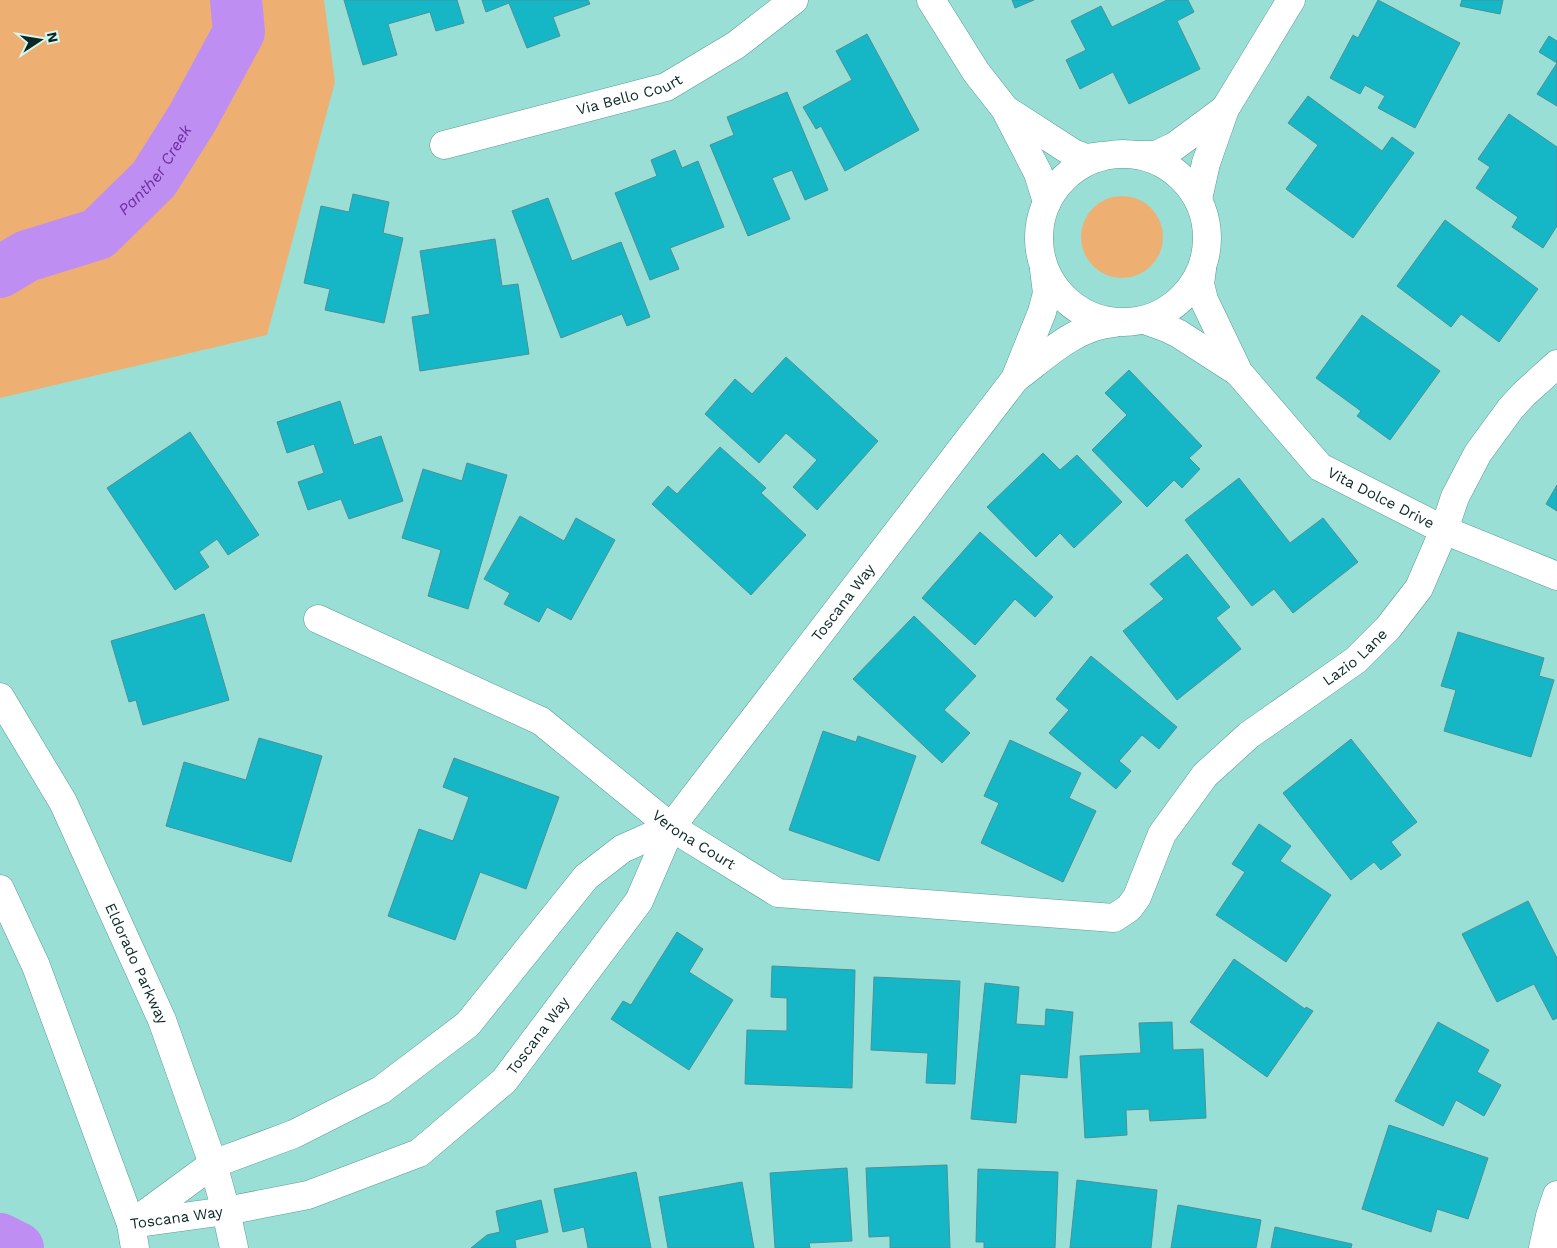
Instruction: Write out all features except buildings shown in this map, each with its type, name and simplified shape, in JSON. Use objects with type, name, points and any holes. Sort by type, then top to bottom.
[{"type":"street","name":"Via Bello Court","points":[[444,145],[666,87],[736,45],[794,0]]},
{"type":"street","points":[[931,0],[976,72],[1005,109],[1038,173],[1047,202]]},
{"type":"street","points":[[1198,200],[1206,163],[1225,109],[1291,0]]},
{"type":"street","points":[[1005,109],[1072,153],[1086,158],[1117,154],[1156,155],[1175,146],[1225,109]]},
{"type":"street","points":[[1100,156],[1082,164],[1055,187],[1047,202],[1040,224],[1040,253],[1044,269],[1061,295],[1084,314],[1117,323],[1146,320],[1172,308],[1196,283],[1206,256],[1208,240],[1198,200],[1179,174],[1164,164],[1140,155]]},
{"type":"street","name":"Toscana Way","points":[[133,1236],[226,1211],[308,1195],[419,1153],[504,1081],[639,901],[670,827],[1014,379],[1042,312],[1047,293],[1044,269]]},
{"type":"street","name":"Vita Dolce Drive","points":[[1202,269],[1200,284],[1204,300],[1239,373],[1320,467],[1444,530],[1557,576]]},
{"type":"street","name":"Vita Dolce Drive","points":[[1146,320],[1179,334],[1239,373]]},
{"type":"street","name":"Toscana Way","points":[[1014,379],[1080,331],[1102,324],[1117,323]]},
{"type":"street","name":"Lazio Lane","points":[[1114,918],[1129,908],[1138,897],[1162,834],[1205,775],[1249,735],[1356,660],[1388,628],[1418,588],[1444,530],[1460,487],[1488,438],[1524,394],[1557,364]]},
{"type":"street","name":"Verona Court","points":[[318,619],[540,721],[670,827],[778,893],[1114,918]]},
{"type":"street","name":"Eldorado Parkway","points":[[0,697],[63,802],[162,1020],[213,1164],[234,1248]]},
{"type":"street","name":"Toscana Way","points":[[133,1236],[213,1164],[294,1134],[381,1090],[468,1024],[586,877],[622,849],[670,827]]},
{"type":"street","points":[[0,890],[36,966],[133,1236]]},
{"type":"street","points":[[1543,1248],[1557,1195]]},
{"type":"shaded area","points":[[0,0],[324,0],[335,82],[267,335],[0,398]]},
{"type":"shaded area","points":[[1114,196],[1130,196],[1145,203],[1156,214],[1163,229],[1160,253],[1151,266],[1130,278],[1114,278],[1099,271],[1088,260],[1081,245],[1081,229],[1088,214],[1099,203]]},
{"type":"waterway","name":"Panther Creek","points":[[0,272],[27,256],[98,234],[154,179],[193,117],[239,32],[236,0]]},
{"type":"waterway","name":"Panther Creek","points":[[0,1239],[18,1248]]}]
